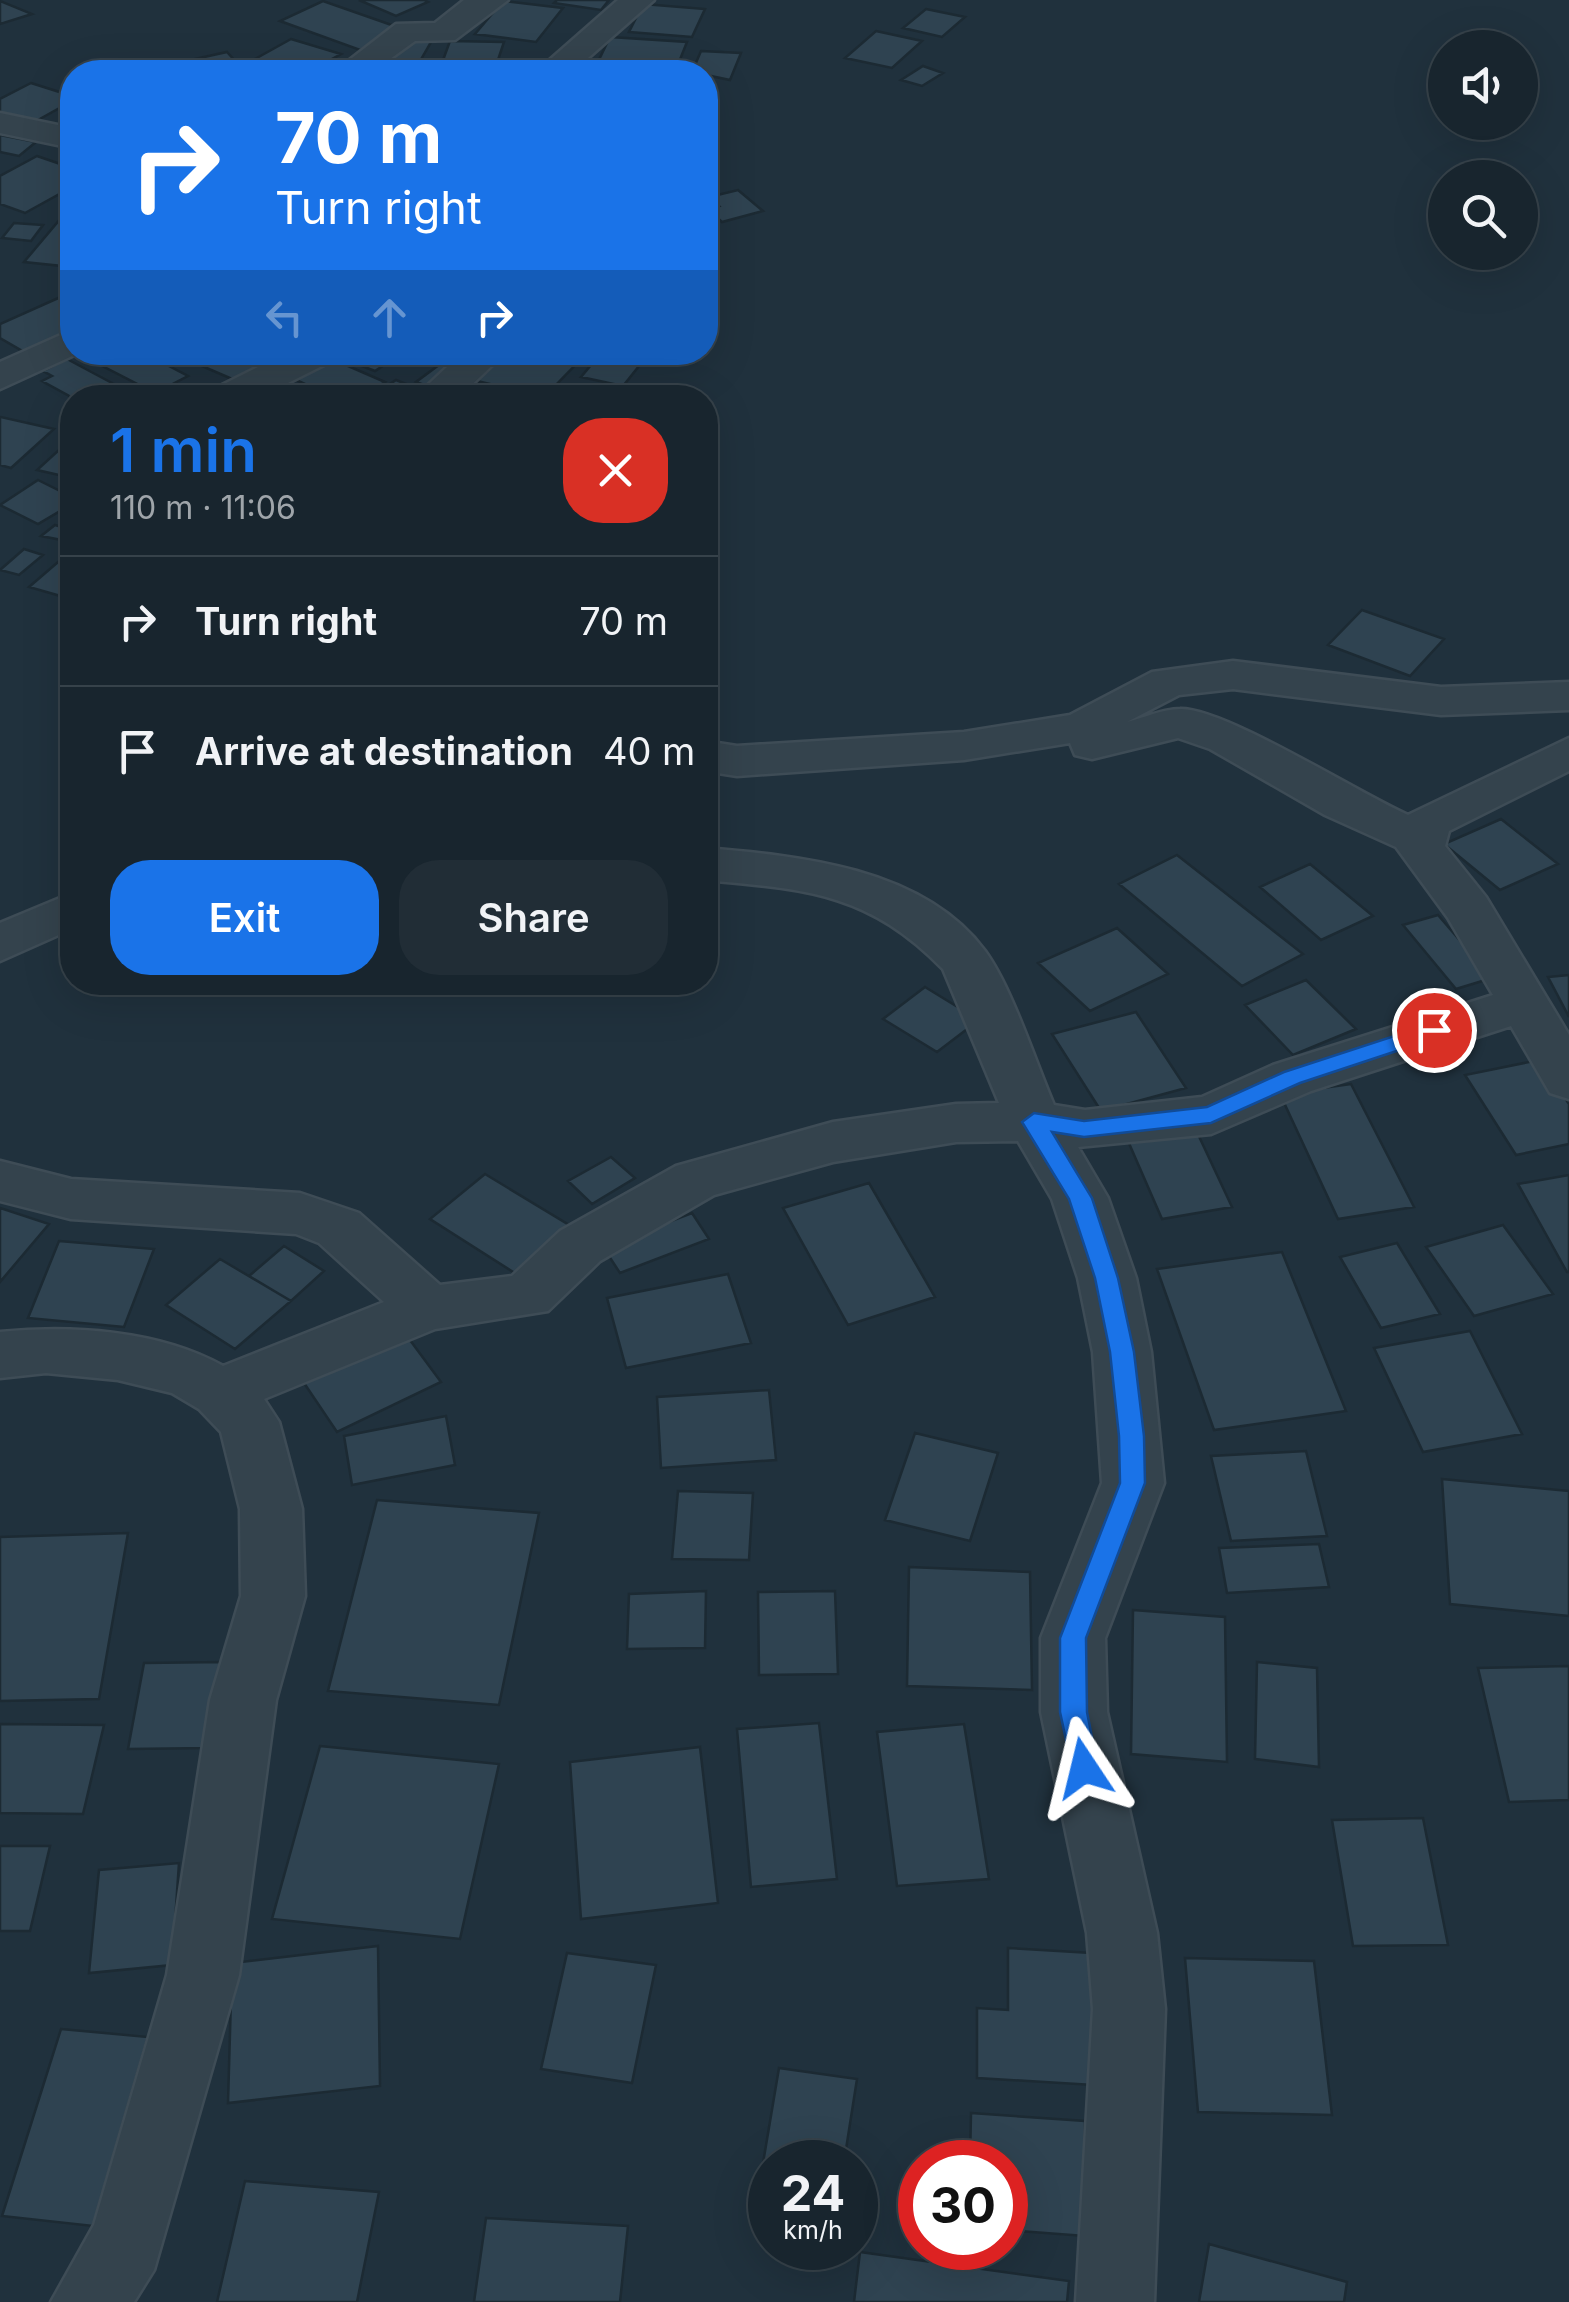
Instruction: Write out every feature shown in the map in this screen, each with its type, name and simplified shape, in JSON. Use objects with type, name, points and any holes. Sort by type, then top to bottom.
[{"type":"street","points":[[368,60],[408,31],[438,46],[470,9],[492,0]]},
{"type":"street","points":[[566,60],[638,0]]},
{"type":"street","points":[[0,123],[60,136]]},
{"type":"street","points":[[0,377],[60,348]]},
{"type":"street","points":[[253,385],[293,365]]},
{"type":"street","points":[[449,385],[472,365]]},
{"type":"street","points":[[718,758],[737,761],[964,746],[1082,726],[1168,682],[1233,675],[1266,676],[1386,697],[1472,700],[1569,696]]},
{"type":"street","points":[[1472,700],[1569,734]]},
{"type":"street","points":[[964,746],[1020,763],[1181,723],[1227,739],[1342,804],[1420,839]]},
{"type":"street","points":[[1569,752],[1427,823],[1420,839],[1420,848],[1468,910],[1569,1080]]},
{"type":"street","points":[[718,865],[819,876],[917,918],[965,961],[1034,1122],[1080,1198],[1106,1278],[1122,1352],[1133,1483],[1073,1638],[1074,1712],[1122,1933],[1129,2008],[1115,2302]]},
{"type":"street","points":[[0,944],[60,914]]},
{"type":"street","points":[[220,1392],[428,1308],[528,1296],[580,1246],[696,1180],[833,1142],[956,1123],[1034,1122],[1084,1129],[1211,1115],[1292,1078],[1522,1004]]},
{"type":"street","points":[[0,1181],[70,1200],[300,1214],[339,1228],[428,1308]]},
{"type":"street","points":[[0,1355],[46,1350],[118,1356],[188,1374],[220,1392],[249,1422],[271,1508],[273,1596],[243,1700],[203,1975],[127,2243],[90,2302]]},
{"type":"building","points":[[359,0],[424,0],[428,2],[396,16]]},
{"type":"building","points":[[609,0],[601,10],[554,3]]},
{"type":"building","points":[[0,1],[32,14],[0,24]]},
{"type":"building","points":[[323,1],[403,29],[360,50],[280,21]]},
{"type":"building","points":[[503,1],[563,8],[536,42],[475,34]]},
{"type":"building","points":[[643,4],[705,9],[692,37],[629,32]]},
{"type":"building","points":[[926,9],[965,17],[942,37],[903,28]]},
{"type":"building","points":[[876,31],[922,41],[892,68],[845,58]]},
{"type":"building","points":[[610,37],[687,42],[680,60],[599,60]]},
{"type":"building","points":[[291,39],[341,54],[330,60],[255,59]]},
{"type":"building","points":[[401,40],[431,42],[421,60],[389,60]]},
{"type":"building","points":[[450,41],[504,42],[498,60],[443,60]]},
{"type":"building","points":[[701,51],[741,53],[730,80],[718,77],[718,60],[697,60]]},
{"type":"building","points":[[227,52],[234,60],[196,60]]},
{"type":"building","points":[[923,66],[943,73],[922,86],[901,80]]},
{"type":"building","points":[[31,83],[60,92],[60,108],[29,125],[0,115],[0,99]]},
{"type":"building","points":[[0,135],[36,142],[19,156],[0,152]]},
{"type":"building","points":[[37,156],[60,164],[60,194],[25,213],[0,204],[0,176]]},
{"type":"building","points":[[738,190],[763,211],[722,222],[718,219],[718,195]]},
{"type":"building","points":[[60,219],[60,266],[24,262]]},
{"type":"building","points":[[14,223],[43,225],[31,241],[2,238]]},
{"type":"building","points":[[60,297],[60,337],[26,353],[0,338],[0,324]]},
{"type":"building","points":[[60,362],[78,365],[116,385],[60,385],[60,391],[42,381],[52,376],[43,371]]},
{"type":"building","points":[[101,365],[167,365],[188,376],[171,385],[139,385]]},
{"type":"building","points":[[204,365],[269,365],[239,382]]},
{"type":"building","points":[[322,365],[346,365],[385,382],[307,385],[296,380]]},
{"type":"building","points":[[359,365],[384,365],[375,371]]},
{"type":"building","points":[[439,365],[462,369],[440,385],[416,382]]},
{"type":"building","points":[[489,365],[575,365],[556,385],[494,385],[473,380]]},
{"type":"building","points":[[591,365],[640,365],[624,385],[581,377]]},
{"type":"building","points":[[0,418],[54,429],[11,468],[0,465]]},
{"type":"building","points":[[60,449],[60,475],[37,470]]},
{"type":"building","points":[[38,480],[60,491],[60,511],[38,524],[0,505]]},
{"type":"building","points":[[55,525],[60,526],[60,540],[41,536]]},
{"type":"building","points":[[24,549],[43,555],[19,575],[0,570]]},
{"type":"building","points":[[60,560],[60,596],[29,587]]},
{"type":"building","points":[[1362,610],[1444,639],[1410,676],[1328,645]]},
{"type":"building","points":[[1501,819],[1558,864],[1500,890],[1444,844]]},
{"type":"building","points":[[1177,855],[1303,954],[1242,986],[1119,884]]},
{"type":"building","points":[[1310,864],[1373,916],[1321,940],[1260,887]]},
{"type":"building","points":[[1438,915],[1492,978],[1456,989],[1403,925]]},
{"type":"building","points":[[1117,928],[1168,974],[1090,1011],[1038,963]]},
{"type":"building","points":[[1569,975],[1569,1017],[1548,977]]},
{"type":"building","points":[[1306,980],[1356,1029],[1293,1055],[1245,1005]]},
{"type":"building","points":[[925,987],[979,1020],[937,1052],[883,1019]]},
{"type":"building","points":[[1136,1012],[1186,1088],[1101,1111],[1052,1034]]},
{"type":"building","points":[[1539,1060],[1569,1104],[1569,1144],[1516,1155],[1465,1075]]},
{"type":"building","points":[[1351,1084],[1414,1207],[1338,1219],[1280,1094]]},
{"type":"building","points":[[1196,1130],[1232,1207],[1162,1219],[1128,1141]]},
{"type":"building","points":[[611,1157],[635,1178],[592,1204],[568,1181]]},
{"type":"building","points":[[485,1174],[579,1231],[524,1279],[430,1219]]},
{"type":"building","points":[[1569,1175],[1569,1272],[1567,1272],[1518,1184]]},
{"type":"building","points":[[869,1183],[935,1297],[848,1325],[783,1208]]},
{"type":"building","points":[[0,1208],[49,1224],[0,1282]]},
{"type":"building","points":[[692,1213],[709,1239],[620,1273],[603,1247]]},
{"type":"building","points":[[1503,1225],[1553,1294],[1474,1316],[1426,1247]]},
{"type":"building","points":[[59,1241],[154,1249],[124,1327],[28,1318]]},
{"type":"building","points":[[1397,1243],[1440,1314],[1381,1328],[1340,1257]]},
{"type":"building","points":[[284,1246],[324,1271],[291,1301],[249,1276]]},
{"type":"building","points":[[1282,1252],[1346,1411],[1214,1430],[1157,1269]]},
{"type":"building","points":[[220,1259],[291,1301],[235,1349],[166,1305]]},
{"type":"building","points":[[728,1274],[751,1343],[626,1368],[607,1298]]},
{"type":"building","points":[[1470,1331],[1522,1434],[1423,1452],[1374,1348]]},
{"type":"building","points":[[404,1332],[441,1382],[337,1432],[302,1380]]},
{"type":"building","points":[[769,1390],[776,1460],[661,1468],[657,1397]]},
{"type":"building","points":[[446,1416],[455,1465],[352,1485],[344,1436]]},
{"type":"building","points":[[915,1433],[998,1453],[970,1541],[885,1520]]},
{"type":"building","points":[[1306,1451],[1327,1536],[1231,1541],[1211,1456]]},
{"type":"building","points":[[1442,1479],[1569,1491],[1569,1616],[1450,1604]]},
{"type":"building","points":[[678,1491],[753,1493],[749,1560],[672,1559]]},
{"type":"building","points":[[377,1500],[539,1513],[499,1705],[328,1691]]},
{"type":"building","points":[[128,1533],[99,1699],[0,1701],[0,1537]]},
{"type":"building","points":[[1319,1544],[1329,1587],[1227,1593],[1219,1548]]},
{"type":"building","points":[[909,1567],[1030,1572],[1032,1690],[907,1686]]},
{"type":"building","points":[[706,1591],[705,1648],[627,1649],[629,1594]]},
{"type":"building","points":[[835,1591],[838,1674],[759,1675],[758,1592]]},
{"type":"building","points":[[1133,1610],[1225,1617],[1227,1762],[1131,1754]]},
{"type":"building","points":[[224,1662],[210,1748],[128,1749],[144,1663]]},
{"type":"building","points":[[1257,1662],[1317,1668],[1319,1767],[1255,1759]]},
{"type":"building","points":[[1569,1666],[1569,1800],[1509,1802],[1478,1668]]},
{"type":"building","points":[[819,1723],[837,1879],[751,1887],[737,1729]]},
{"type":"building","points":[[0,1724],[104,1725],[83,1814],[0,1813]]},
{"type":"building","points":[[964,1724],[989,1879],[897,1886],[877,1732]]},
{"type":"building","points":[[320,1746],[499,1764],[460,1939],[272,1919]]},
{"type":"building","points":[[700,1747],[718,1903],[581,1919],[570,1762]]},
{"type":"building","points":[[1423,1818],[1448,1945],[1353,1946],[1332,1820]]},
{"type":"building","points":[[0,1846],[50,1846],[30,1931],[0,1931]]},
{"type":"building","points":[[179,1863],[172,1965],[89,1973],[99,1870]]},
{"type":"building","points":[[378,1946],[380,2086],[228,2103],[232,1963]]},
{"type":"building","points":[[1008,1948],[1108,1954],[1110,2086],[977,2078],[977,2008],[1008,2010]]},
{"type":"building","points":[[567,1953],[656,1965],[632,2083],[541,2069]]},
{"type":"building","points":[[1185,1958],[1314,1961],[1332,2115],[1198,2112]]},
{"type":"building","points":[[61,2029],[148,2037],[93,2226],[2,2216]]},
{"type":"building","points":[[779,2068],[857,2079],[847,2140],[767,2140]]},
{"type":"building","points":[[971,2113],[1085,2121],[1085,2236],[1028,2232],[1028,2140],[970,2140]]},
{"type":"building","points":[[245,2181],[379,2192],[357,2302],[217,2302]]},
{"type":"building","points":[[486,2218],[628,2226],[620,2302],[474,2302]]},
{"type":"building","points":[[1209,2244],[1347,2282],[1344,2302],[1199,2302]]},
{"type":"building","points":[[878,2254],[898,2257],[898,2270],[990,2270],[1069,2281],[1067,2302],[854,2302],[858,2270],[878,2270]]},
{"type":"route","points":[[1084,1768],[1074,1712],[1073,1638],[1133,1483],[1131,1436],[1122,1352],[1106,1278],[1080,1198],[1034,1122],[1084,1129],[1211,1115],[1292,1078],[1434,1030]]}]
